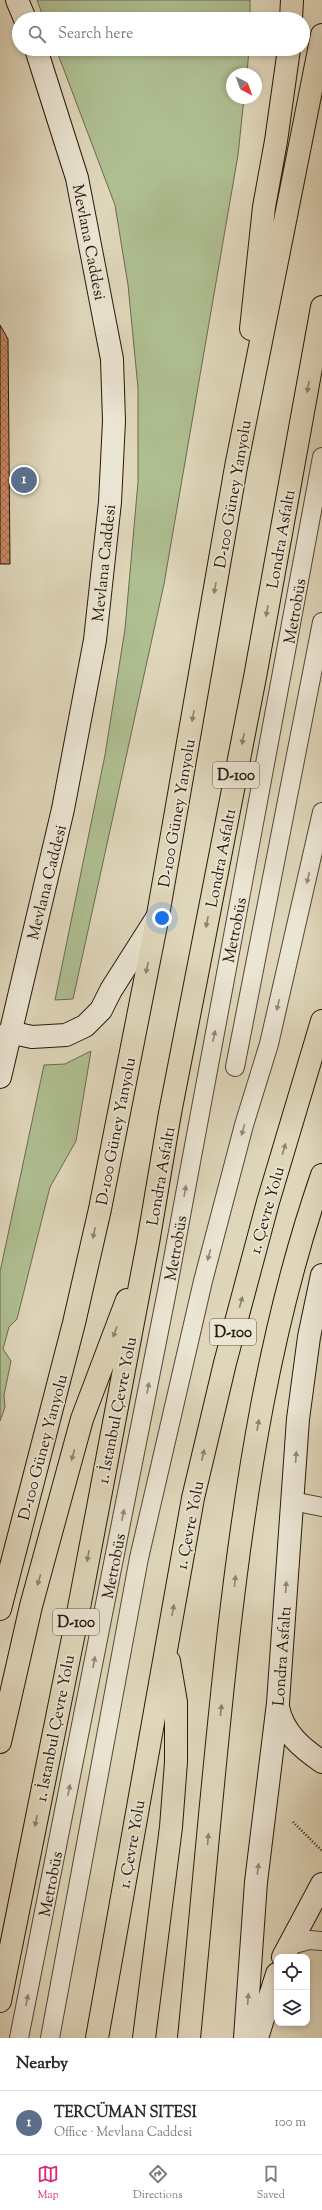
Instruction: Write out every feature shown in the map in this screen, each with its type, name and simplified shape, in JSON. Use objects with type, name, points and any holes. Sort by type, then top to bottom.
[{"type":"main road","points":[[17,0],[22,12]]},
{"type":"main road","points":[[291,12],[292,0]]},
{"type":"main road","name":"D-100 Güney Yanyolu","points":[[0,1609],[74,1323],[100,1209],[158,915],[236,467],[322,35]]},
{"type":"main road","name":"Mevlana Caddesi","points":[[0,1077],[9,1032],[63,810],[95,640],[110,502],[114,421],[112,359],[77,178],[38,56]]},
{"type":"main road","points":[[236,467],[264,207],[276,141],[288,56]]},
{"type":"main road","name":"Londra Asfaltı","points":[[148,1243],[170,1113],[255,678],[322,307]]},
{"type":"main road","points":[[9,1032],[32,1037],[66,1036],[85,1026],[100,1010],[158,915]]},
{"type":"main road","name":"1. Çevre Yolu","points":[[98,2038],[193,1498],[225,1363],[268,1202],[322,1021]]},
{"type":"main road","points":[[189,2038],[223,1686],[242,1520],[260,1418],[281,1316],[309,1211],[322,1175]]},
{"type":"main road","points":[[0,1742],[31,1606],[82,1419],[148,1243]]},
{"type":"main road","name":"1. İstanbul Çevre Yolu","points":[[0,2001],[76,1620],[148,1243]]},
{"type":"main road","name":"Londra Asfaltı","points":[[245,2038],[256,1882],[278,1704],[299,1412],[309,1337],[320,1286]]},
{"type":"main road","points":[[144,2038],[171,1827],[176,1762],[176,1702],[166,1648]]},
{"type":"main road","points":[[278,1704],[281,1720],[301,1748],[322,1762]]},
{"type":"main road","points":[[285,1952],[322,1884]]},
{"type":"main road","points":[[256,2038],[274,1983]]},
{"type":"lane","name":"Metrobüs","points":[[19,2038],[111,1581],[322,457]]},
{"type":"lane","points":[[235,1067],[322,622]]},
{"type":"lane","name":"Metrobüs","points":[[50,2038],[143,1543],[203,1281],[244,1125],[271,1036],[322,812]]},
{"type":"lane","points":[[208,1062],[261,1072]]},
{"type":"lane","points":[[292,1501],[322,1507]]},
{"type":"lane","points":[[285,1952],[309,1940],[322,1941]]},
{"type":"path","points":[[294,1816],[293,1824],[322,1851]]},
{"type":"green space","points":[[37,0],[250,0],[250,12],[41,12]]},
{"type":"green space","points":[[59,56],[248,56],[247,68],[226,68],[226,104],[243,104],[238,155],[164,584],[73,999],[55,1000],[105,755],[125,629],[138,482],[138,388],[128,285],[115,205]]},
{"type":"green space","points":[[91,1051],[76,1141],[50,1187],[17,1319],[9,1327],[3,1349],[11,1361],[4,1395],[5,1407],[0,1421],[0,1272],[44,1065],[65,1064]]},
{"type":"building","points":[[0,325],[8,339],[10,564],[0,564]]},
{"type":"place","name":"TERCÜMAN SITESI","points":[[24,480]]}]
